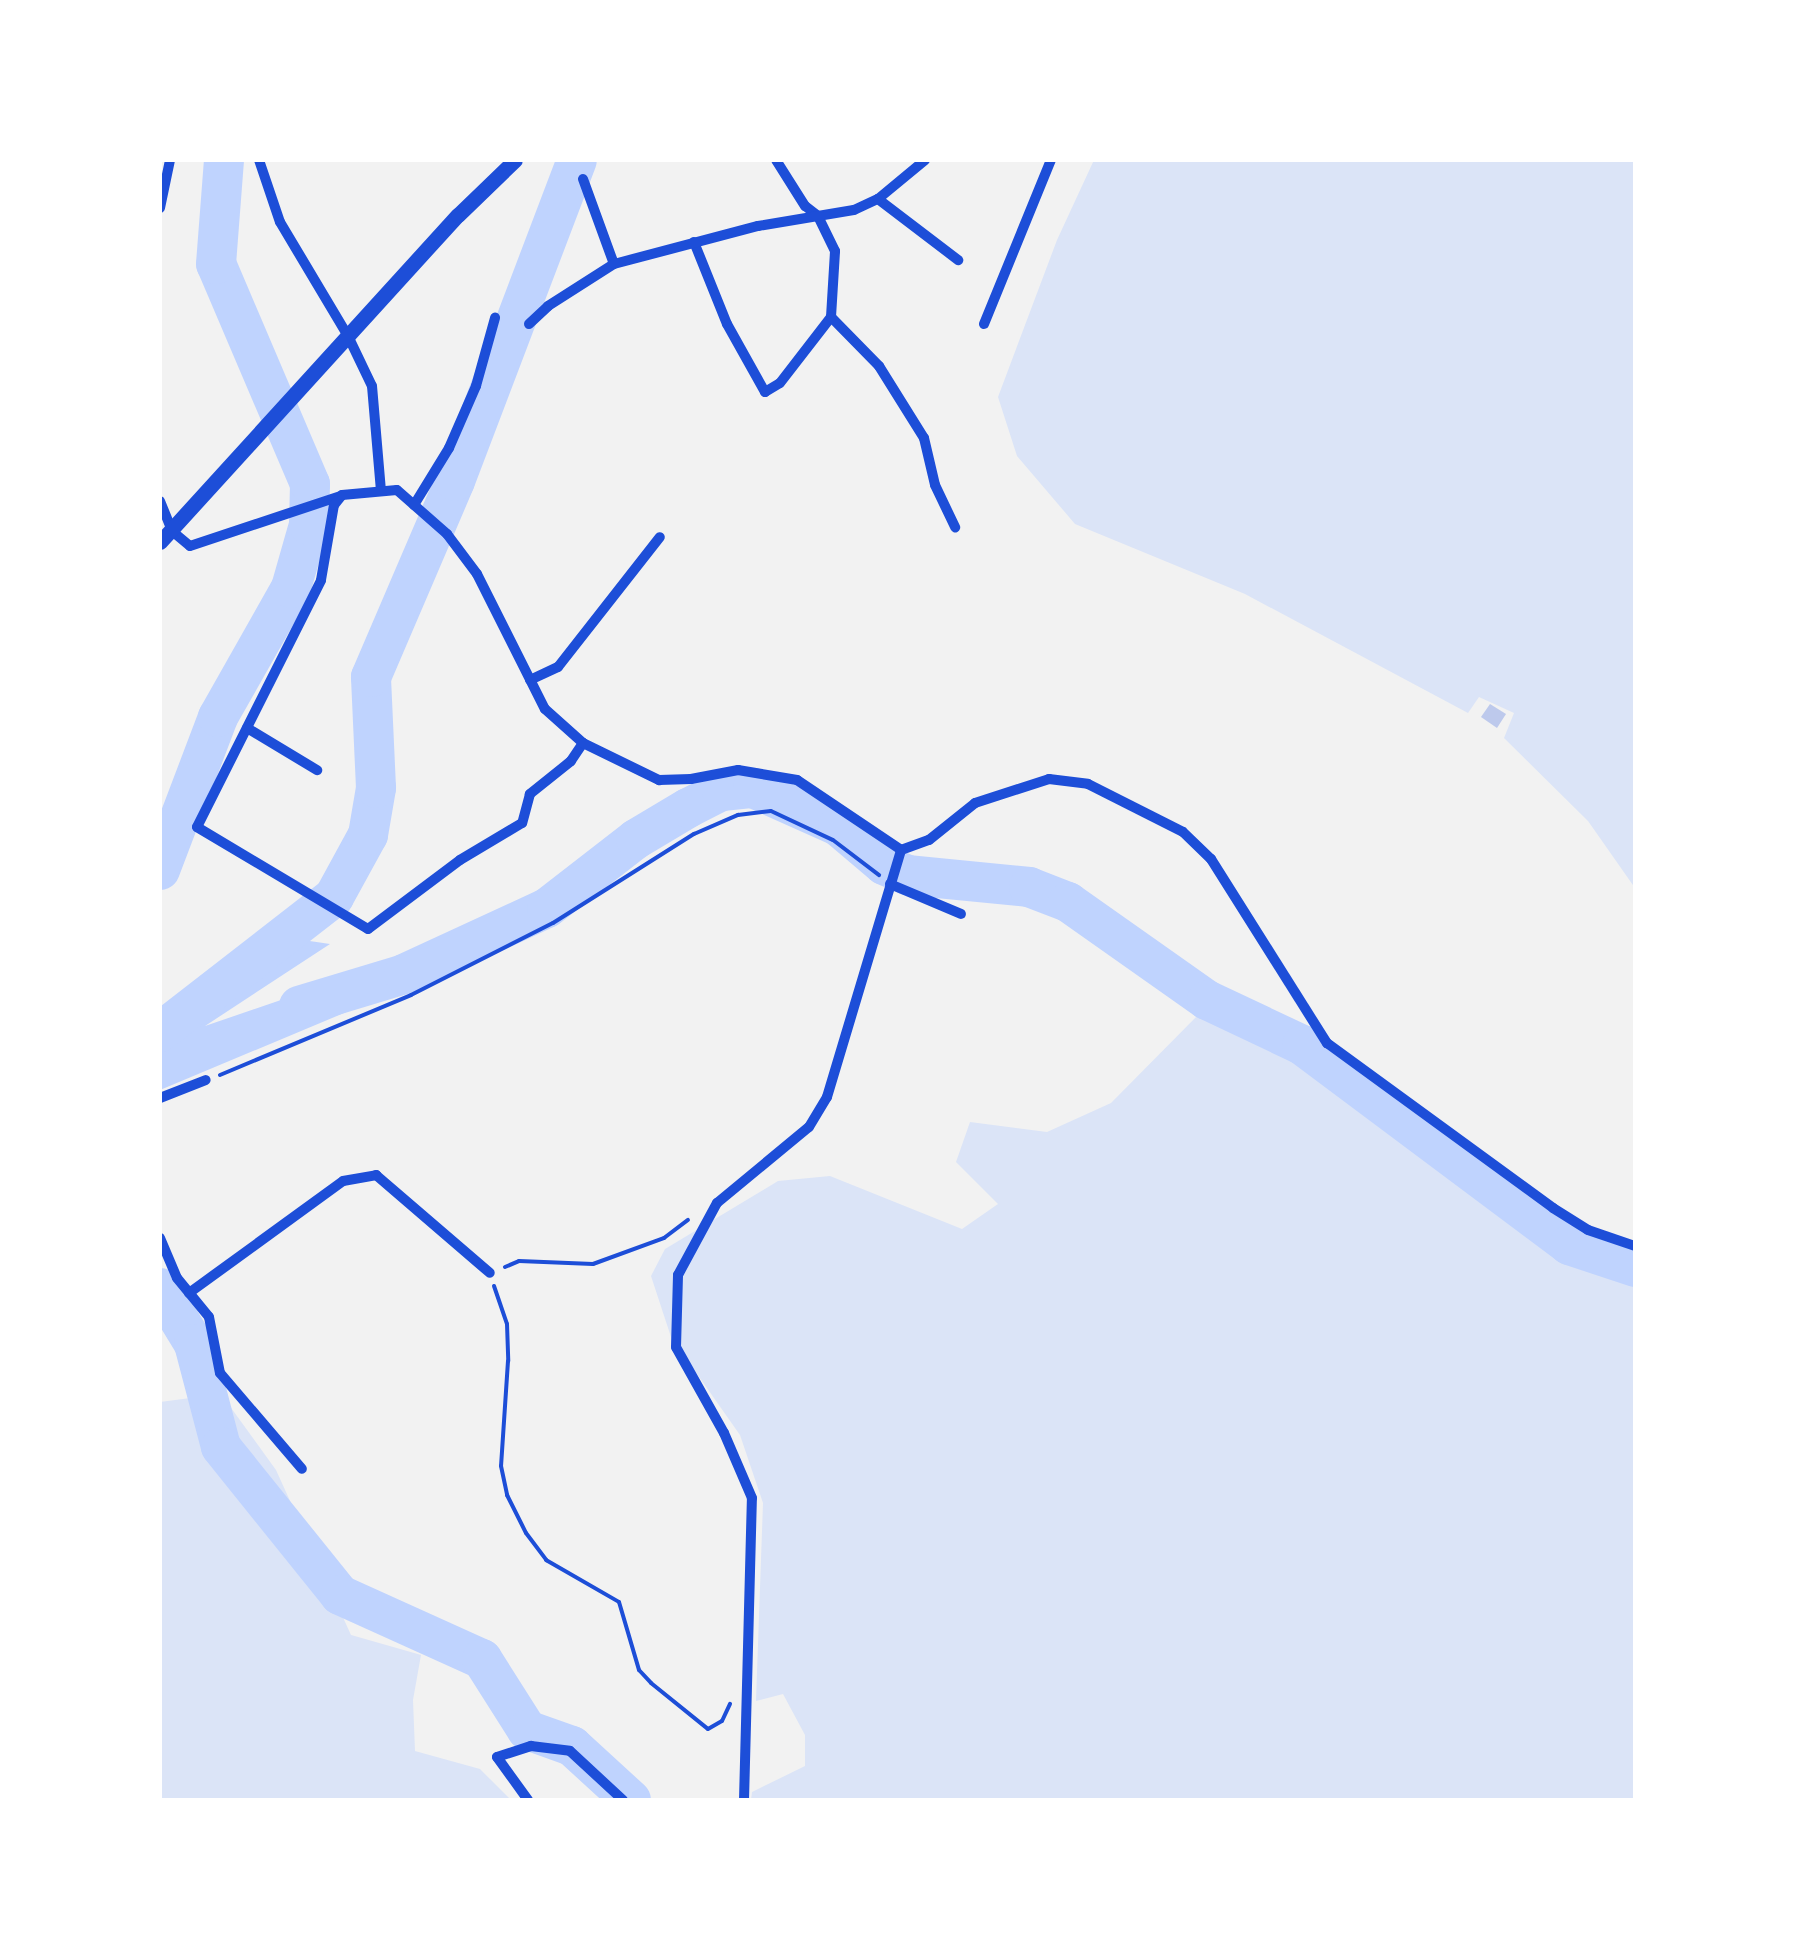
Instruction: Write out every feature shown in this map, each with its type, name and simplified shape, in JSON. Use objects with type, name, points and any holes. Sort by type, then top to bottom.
[{"type":"main road","points":[[166,536],[458,215],[514,160]]},
{"type":"street","points":[[160,208],[170,160]]},
{"type":"street","points":[[259,160],[280,222],[348,336],[372,386],[382,491]]},
{"type":"street","points":[[694,242],[727,324],[766,392],[780,383],[831,317],[835,251],[818,216],[806,206],[776,160]]},
{"type":"street","points":[[529,324],[548,306],[614,264],[694,242],[854,210],[878,198],[925,160]]},
{"type":"street","points":[[984,324],[1052,160]]},
{"type":"street","points":[[582,178],[614,264]]},
{"type":"street","points":[[878,198],[958,260]]},
{"type":"street","points":[[831,317],[879,366],[924,438],[935,485],[955,526]]},
{"type":"street","points":[[414,505],[450,448],[476,386],[495,318]]},
{"type":"street","points":[[160,501],[166,536],[190,546],[284,518],[342,495],[397,490],[447,534],[477,574],[545,709],[583,743],[659,780],[690,780],[738,770],[797,780],[901,850]]},
{"type":"street","points":[[342,495],[334,505],[321,580],[197,827],[368,929],[460,860],[522,822],[530,794],[571,761],[583,743]]},
{"type":"street","points":[[530,680],[558,666],[660,537]]},
{"type":"street","points":[[247,728],[317,770]]},
{"type":"street","points":[[901,850],[929,840],[975,803],[1049,780],[1088,784],[1184,832],[1211,859],[1327,1043],[1553,1208],[1588,1230],[1635,1246]]},
{"type":"street","points":[[744,1800],[752,1498],[724,1433],[676,1347],[678,1275],[717,1203],[809,1128],[828,1096],[901,850]]},
{"type":"street","points":[[890,884],[960,914]]},
{"type":"street","points":[[160,1098],[206,1080]]},
{"type":"street","points":[[189,1293],[343,1181],[376,1174],[490,1273]]},
{"type":"street","points":[[160,1238],[177,1278],[209,1317],[220,1373],[302,1469]]},
{"type":"street","points":[[528,1800],[497,1756],[531,1746],[570,1751],[622,1800]]},
{"type":"path","points":[[206,1080],[411,995],[553,924],[694,834],[738,814],[771,811],[834,840],[890,884]]},
{"type":"path","points":[[717,1203],[664,1238],[592,1264],[519,1261],[490,1273],[506,1324],[501,1466],[506,1494],[526,1533],[546,1560],[619,1602],[639,1670],[708,1729],[722,1721],[733,1697]]},
{"type":"shaded area","points":[[1094,160],[1635,160],[1635,888],[1588,821],[1504,738],[1514,713],[1479,697],[1468,713],[1245,594],[1075,524],[1017,456],[998,397],[1057,240]]},
{"type":"shaded area","points":[[1201,1012],[1295,1056],[1563,1256],[1635,1281],[1635,1800],[751,1800],[752,1792],[805,1766],[805,1735],[783,1694],[756,1701],[763,1503],[740,1435],[671,1337],[651,1276],[665,1249],[778,1181],[830,1176],[962,1229],[998,1204],[956,1162],[970,1122],[1047,1132],[1111,1103]]},
{"type":"shaded area","points":[[221,1394],[276,1470],[351,1635],[421,1655],[413,1700],[415,1751],[480,1769],[511,1800],[160,1800],[160,1402]]},
{"type":"water","points":[[269,935],[330,944],[205,1026],[348,977],[356,1008],[160,1090],[160,1021]]},
{"type":"building","points":[[1490,704],[1506,714],[1497,728],[1481,717]]},
{"type":"waterway","points":[[160,870],[218,717],[291,588],[309,525],[310,484],[216,264],[224,160]]},
{"type":"waterway","points":[[160,1032],[334,897],[368,835],[376,788],[371,677],[455,481],[577,160]]},
{"type":"waterway","points":[[299,1006],[404,974],[547,908],[636,839],[688,808],[722,791],[753,788],[838,826],[884,865],[907,875],[1029,887],[1068,902],[1207,1000],[1302,1045],[1569,1245],[1635,1267]]},
{"type":"waterway","points":[[160,1288],[194,1344],[221,1447],[340,1595],[482,1659],[527,1730],[572,1746],[631,1800]]}]
